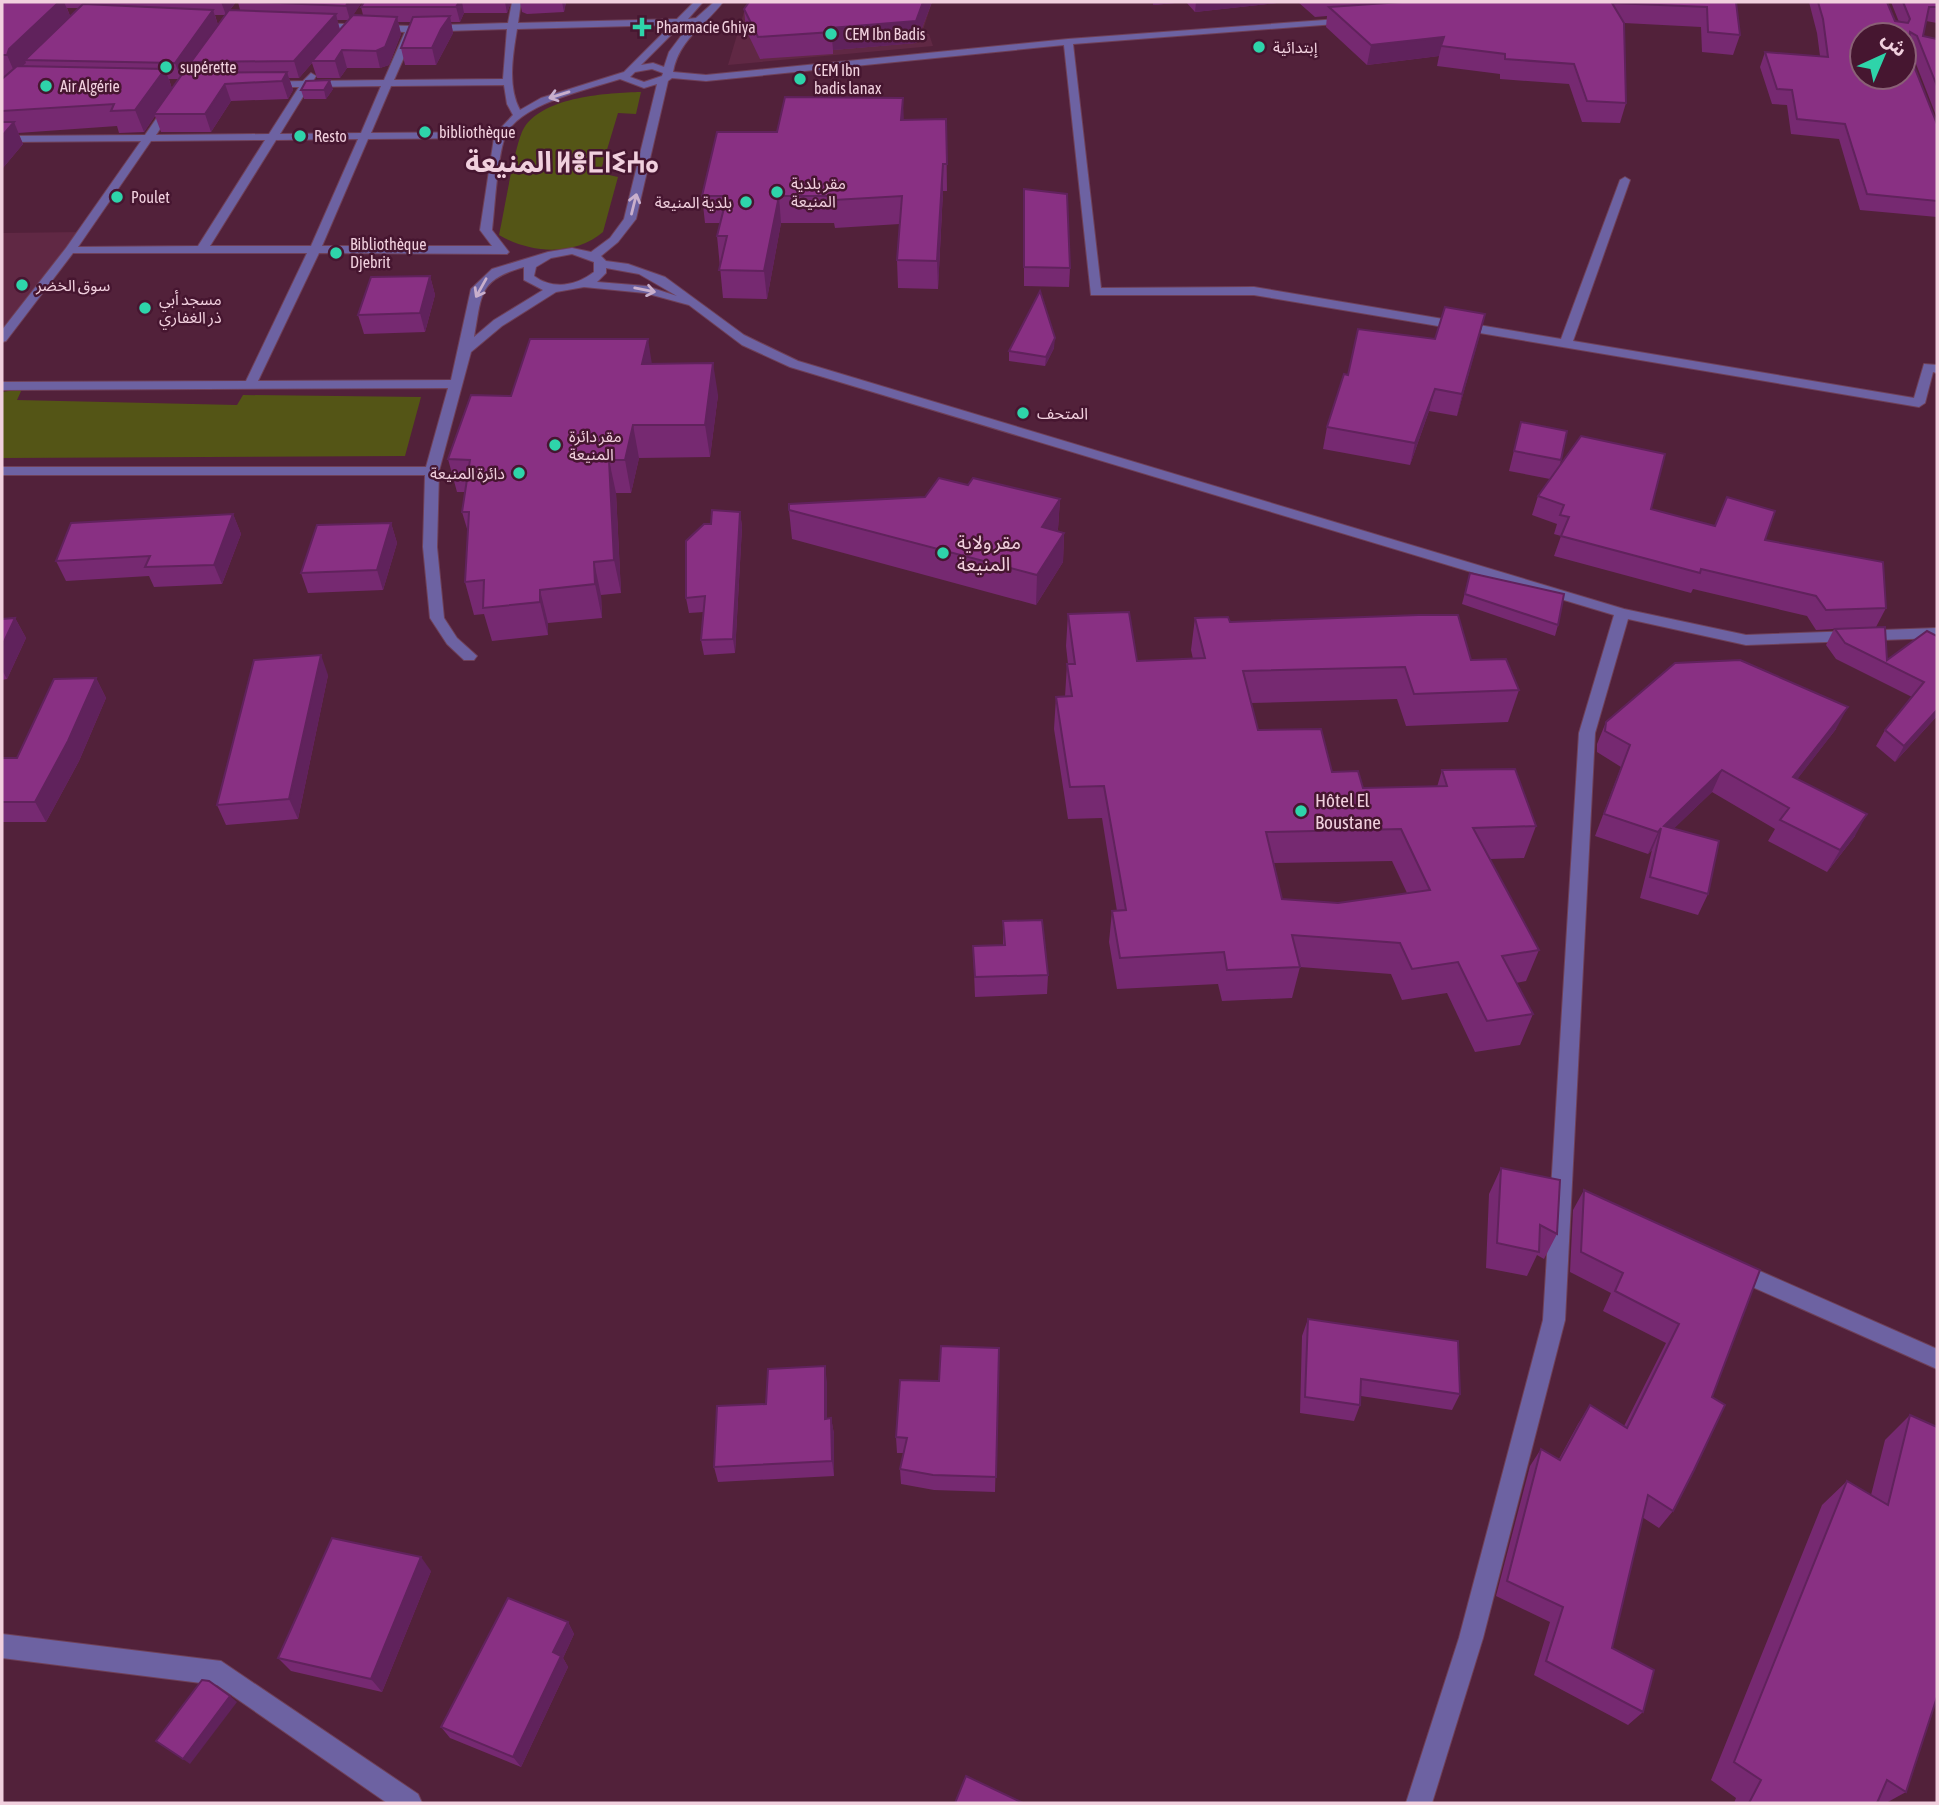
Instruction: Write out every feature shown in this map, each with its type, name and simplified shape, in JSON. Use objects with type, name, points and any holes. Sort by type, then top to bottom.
[{"type":"street","points":[[516,2],[508,99],[517,116]]},
{"type":"street","points":[[699,2],[628,72],[627,80],[637,84],[667,76],[706,78],[1068,42],[1368,18]]},
{"type":"street","points":[[597,260],[630,219],[670,61],[680,43],[719,2]]},
{"type":"street","points":[[298,25],[356,23],[411,29],[680,19],[700,21]]},
{"type":"street","points":[[345,36],[356,23]]},
{"type":"street","points":[[251,383],[315,249],[390,83],[411,29]]},
{"type":"street","points":[[1068,42],[1095,292],[1254,291],[1919,402],[1928,368],[1937,369]]},
{"type":"street","points":[[202,249],[273,139],[304,83],[321,65]]},
{"type":"street","points":[[667,76],[653,66],[628,72],[545,100],[517,116],[500,135],[485,225],[488,236],[499,249],[522,267],[533,283],[554,288],[585,284],[646,290],[702,308]]},
{"type":"street","points":[[251,84],[508,82]]},
{"type":"street","points":[[2,338],[70,250],[178,95]]},
{"type":"street","points":[[2,139],[273,139],[500,135]]},
{"type":"street","points":[[1566,343],[1625,180]]},
{"type":"street","points":[[70,250],[499,249]]},
{"type":"street","points":[[469,656],[452,641],[438,618],[430,547],[432,471],[465,351],[477,289],[496,271],[522,267],[559,252],[650,272],[740,338],[793,365],[1622,613],[1746,640],[1937,633]]},
{"type":"street","points":[[585,284],[600,273],[597,260]]},
{"type":"street","points":[[465,351],[498,323],[554,288]]},
{"type":"street","points":[[2,386],[455,384]]},
{"type":"street","points":[[2,471],[432,471]]},
{"type":"street","points":[[1419,1803],[1471,1638],[1554,1320],[1587,733],[1622,613]]},
{"type":"street","points":[[1561,1192],[1586,1203]]},
{"type":"street","points":[[1724,1264],[1937,1359]]},
{"type":"street","points":[[2,1646],[221,1673],[409,1803]]},
{"type":"shaded area","name":"CEM Ibn Badis","points":[[753,2],[932,2],[922,33],[929,34],[933,46],[728,65],[744,12]]},
{"type":"shaded area","points":[[641,92],[636,114],[618,113],[600,173],[618,177],[603,232],[579,246],[551,250],[524,246],[499,235],[517,148],[524,128],[533,117],[546,109],[578,98]]},
{"type":"shaded area","name":"سوق الخضر","points":[[82,232],[2,336],[2,233]]},
{"type":"shaded area","points":[[22,389],[17,400],[237,405],[243,395],[421,397],[405,456],[2,458],[2,392]]},
{"type":"building","points":[[2,2],[59,2],[9,49],[7,55],[2,55]]},
{"type":"building","points":[[258,2],[348,2],[346,6]]},
{"type":"building","points":[[364,2],[459,2],[456,7],[361,7]]},
{"type":"building","points":[[749,2],[923,2],[916,21],[831,28],[832,32],[758,37],[744,9]]},
{"type":"building","points":[[1402,2],[1736,2],[1740,35],[1708,32],[1707,7],[1612,3],[1624,23],[1626,103],[1587,101],[1574,64],[1505,59],[1505,54],[1441,46],[1444,37],[1371,45],[1329,7]]},
{"type":"building","points":[[1818,2],[1887,2],[1895,21],[1848,21],[1848,91],[1918,91],[1918,76],[1937,124],[1937,201],[1867,194],[1845,124],[1797,119],[1792,90],[1777,89],[1765,52],[1828,57]]},
{"type":"building","points":[[1903,2],[1937,2],[1937,7],[1929,7],[1923,36],[1937,39],[1937,86],[1918,38],[1918,21],[1909,21]]},
{"type":"building","points":[[83,4],[213,10],[175,63],[25,60]]},
{"type":"building","points":[[229,10],[336,14],[294,61],[191,62]]},
{"type":"building","points":[[353,15],[397,17],[385,47],[376,51],[342,50],[335,61],[312,61]]},
{"type":"building","points":[[450,16],[432,48],[401,48],[413,17]]},
{"type":"building","points":[[17,66],[165,69],[135,110],[111,111],[114,104],[2,111],[2,79]]},
{"type":"building","points":[[287,72],[282,81],[225,84],[205,114],[154,114],[183,73]]},
{"type":"building","points":[[330,80],[324,90],[301,90],[306,81]]},
{"type":"building","points":[[785,97],[903,98],[901,120],[946,119],[947,164],[943,164],[937,261],[897,260],[902,196],[834,200],[833,196],[779,196],[764,271],[719,270],[727,236],[717,236],[727,196],[702,196],[717,132],[777,132]]},
{"type":"building","points":[[2,122],[14,122],[2,136]]},
{"type":"building","points":[[1024,189],[1067,194],[1070,268],[1024,267]]},
{"type":"building","points":[[430,276],[420,313],[358,315],[371,277]]},
{"type":"building","points":[[1040,291],[1055,338],[1046,357],[1009,351]]},
{"type":"building","points":[[1445,307],[1485,314],[1462,394],[1435,389],[1415,443],[1327,427],[1344,374],[1348,375],[1358,329],[1435,339]]},
{"type":"building","points":[[530,339],[648,339],[642,364],[713,363],[705,425],[633,425],[625,460],[609,460],[614,560],[594,562],[595,584],[540,590],[540,602],[483,608],[484,580],[465,582],[469,512],[462,512],[470,460],[448,459],[471,395],[511,396]]},
{"type":"building","points":[[1521,422],[1567,431],[1561,460],[1514,451]]},
{"type":"building","points":[[1581,436],[1665,454],[1651,509],[1715,526],[1727,497],[1775,511],[1765,540],[1883,562],[1886,608],[1826,610],[1816,596],[1701,569],[1700,573],[1561,536],[1569,517],[1560,515],[1564,505],[1538,496]]},
{"type":"building","points":[[939,478],[968,485],[973,478],[1060,499],[1042,527],[1064,533],[1037,575],[789,510],[789,504],[925,497]]},
{"type":"building","points":[[712,510],[740,512],[733,639],[701,640],[705,596],[686,598],[686,541],[704,524],[711,524]]},
{"type":"building","points":[[233,514],[214,565],[145,567],[150,556],[56,561],[71,523]]},
{"type":"building","points":[[391,523],[377,570],[301,573],[317,525]]},
{"type":"building","points":[[1470,573],[1564,594],[1558,625],[1465,594]]},
{"type":"building","points":[[1129,612],[1137,661],[1205,658],[1195,618],[1228,617],[1230,622],[1458,615],[1471,660],[1506,659],[1519,690],[1414,694],[1405,667],[1243,671],[1258,730],[1321,729],[1332,772],[1358,771],[1363,788],[1447,786],[1442,770],[1515,769],[1536,826],[1473,828],[1539,950],[1502,956],[1533,1014],[1487,1021],[1458,962],[1412,969],[1400,943],[1292,935],[1300,967],[1227,970],[1224,952],[1120,958],[1112,911],[1126,910],[1104,786],[1070,787],[1056,697],[1072,696],[1067,664],[1075,664],[1068,614]],"holes":[[[1401,829],[1430,890],[1338,903],[1282,899],[1266,832]]]},
{"type":"building","points":[[15,618],[2,646],[2,619]]},
{"type":"building","points":[[1885,627],[1887,660],[1927,631],[1937,636],[1937,710],[1904,746],[1885,730],[1924,682],[1845,643],[1835,629]]},
{"type":"building","points":[[321,655],[289,799],[217,805],[254,660]]},
{"type":"building","points":[[1740,660],[1848,707],[1793,777],[1867,814],[1840,850],[1780,820],[1789,808],[1722,770],[1664,826],[1719,841],[1708,894],[1650,877],[1661,828],[1658,832],[1604,814],[1630,745],[1605,731],[1606,722],[1675,663]]},
{"type":"building","points":[[96,678],[68,741],[35,802],[2,802],[2,758],[17,758],[54,679]]},
{"type":"building","points":[[1042,920],[1048,975],[975,977],[973,946],[1005,945],[1003,921]]},
{"type":"building","points":[[1501,1168],[1560,1180],[1557,1234],[1540,1225],[1539,1252],[1497,1243]]},
{"type":"building","points":[[1584,1190],[1760,1270],[1712,1397],[1725,1405],[1694,1470],[1673,1511],[1648,1495],[1612,1648],[1654,1670],[1643,1712],[1546,1661],[1563,1607],[1507,1581],[1541,1449],[1560,1460],[1590,1405],[1627,1428],[1679,1324],[1615,1291],[1623,1273],[1581,1252]]},
{"type":"building","points":[[1308,1319],[1458,1341],[1460,1394],[1361,1379],[1360,1405],[1305,1397]]},
{"type":"building","points":[[941,1346],[999,1348],[996,1477],[933,1475],[900,1469],[907,1438],[896,1437],[900,1380],[939,1381]]},
{"type":"building","points":[[825,1366],[825,1419],[831,1418],[832,1461],[714,1467],[717,1406],[766,1404],[768,1369]]},
{"type":"building","points":[[1910,1415],[1937,1427],[1937,1697],[1906,1792],[1887,1780],[1877,1803],[1749,1803],[1761,1780],[1734,1762],[1847,1481],[1888,1505]]},
{"type":"building","points":[[332,1538],[421,1557],[371,1679],[278,1658]]},
{"type":"building","points":[[508,1598],[568,1622],[553,1652],[561,1656],[513,1757],[441,1727]]},
{"type":"building","points":[[202,1680],[209,1681],[230,1696],[183,1759],[156,1741]]},
{"type":"building","points":[[966,1776],[1023,1803],[955,1803]]},
{"type":"place","name":"Pharmacie Ghiya","points":[[642,27]]},
{"type":"place","name":"CEM Ibn Badis","points":[[831,34]]},
{"type":"place","name":"إبتدائية","points":[[1259,47]]},
{"type":"place","name":"supérette","points":[[166,67]]},
{"type":"place","name":"CEM Ibn badis lanax","points":[[800,79]]},
{"type":"place","name":"Air Algérie","points":[[46,86]]},
{"type":"place","name":"bibliothèque","points":[[425,132]]},
{"type":"place","name":"Resto","points":[[300,136]]},
{"type":"place","name":"مقر بلدية المنيعة","points":[[777,192]]},
{"type":"place","name":"Poulet","points":[[117,197]]},
{"type":"place","name":"بلدية المنيعة","points":[[746,202]]},
{"type":"place","name":"Bibliothèque Djebrit","points":[[336,253]]},
{"type":"place","name":"سوق الخضر","points":[[22,285]]},
{"type":"place","name":"مسجد أبي ذر الغفاري","points":[[145,308]]},
{"type":"place","name":"المتحف","points":[[1023,413]]},
{"type":"place","name":"مقر دائرة المنيعة","points":[[555,445]]},
{"type":"place","name":"دائرة المنيعة","points":[[519,473]]},
{"type":"place","name":"مقر ولاية المنيعة","points":[[943,553]]},
{"type":"place","name":"Hôtel El Boustane","points":[[1301,811]]},
{"type":"district","name":"المنيعة ⵍⴻⵎⵏⵉⵄⴰ","points":[[562,162]]}]
